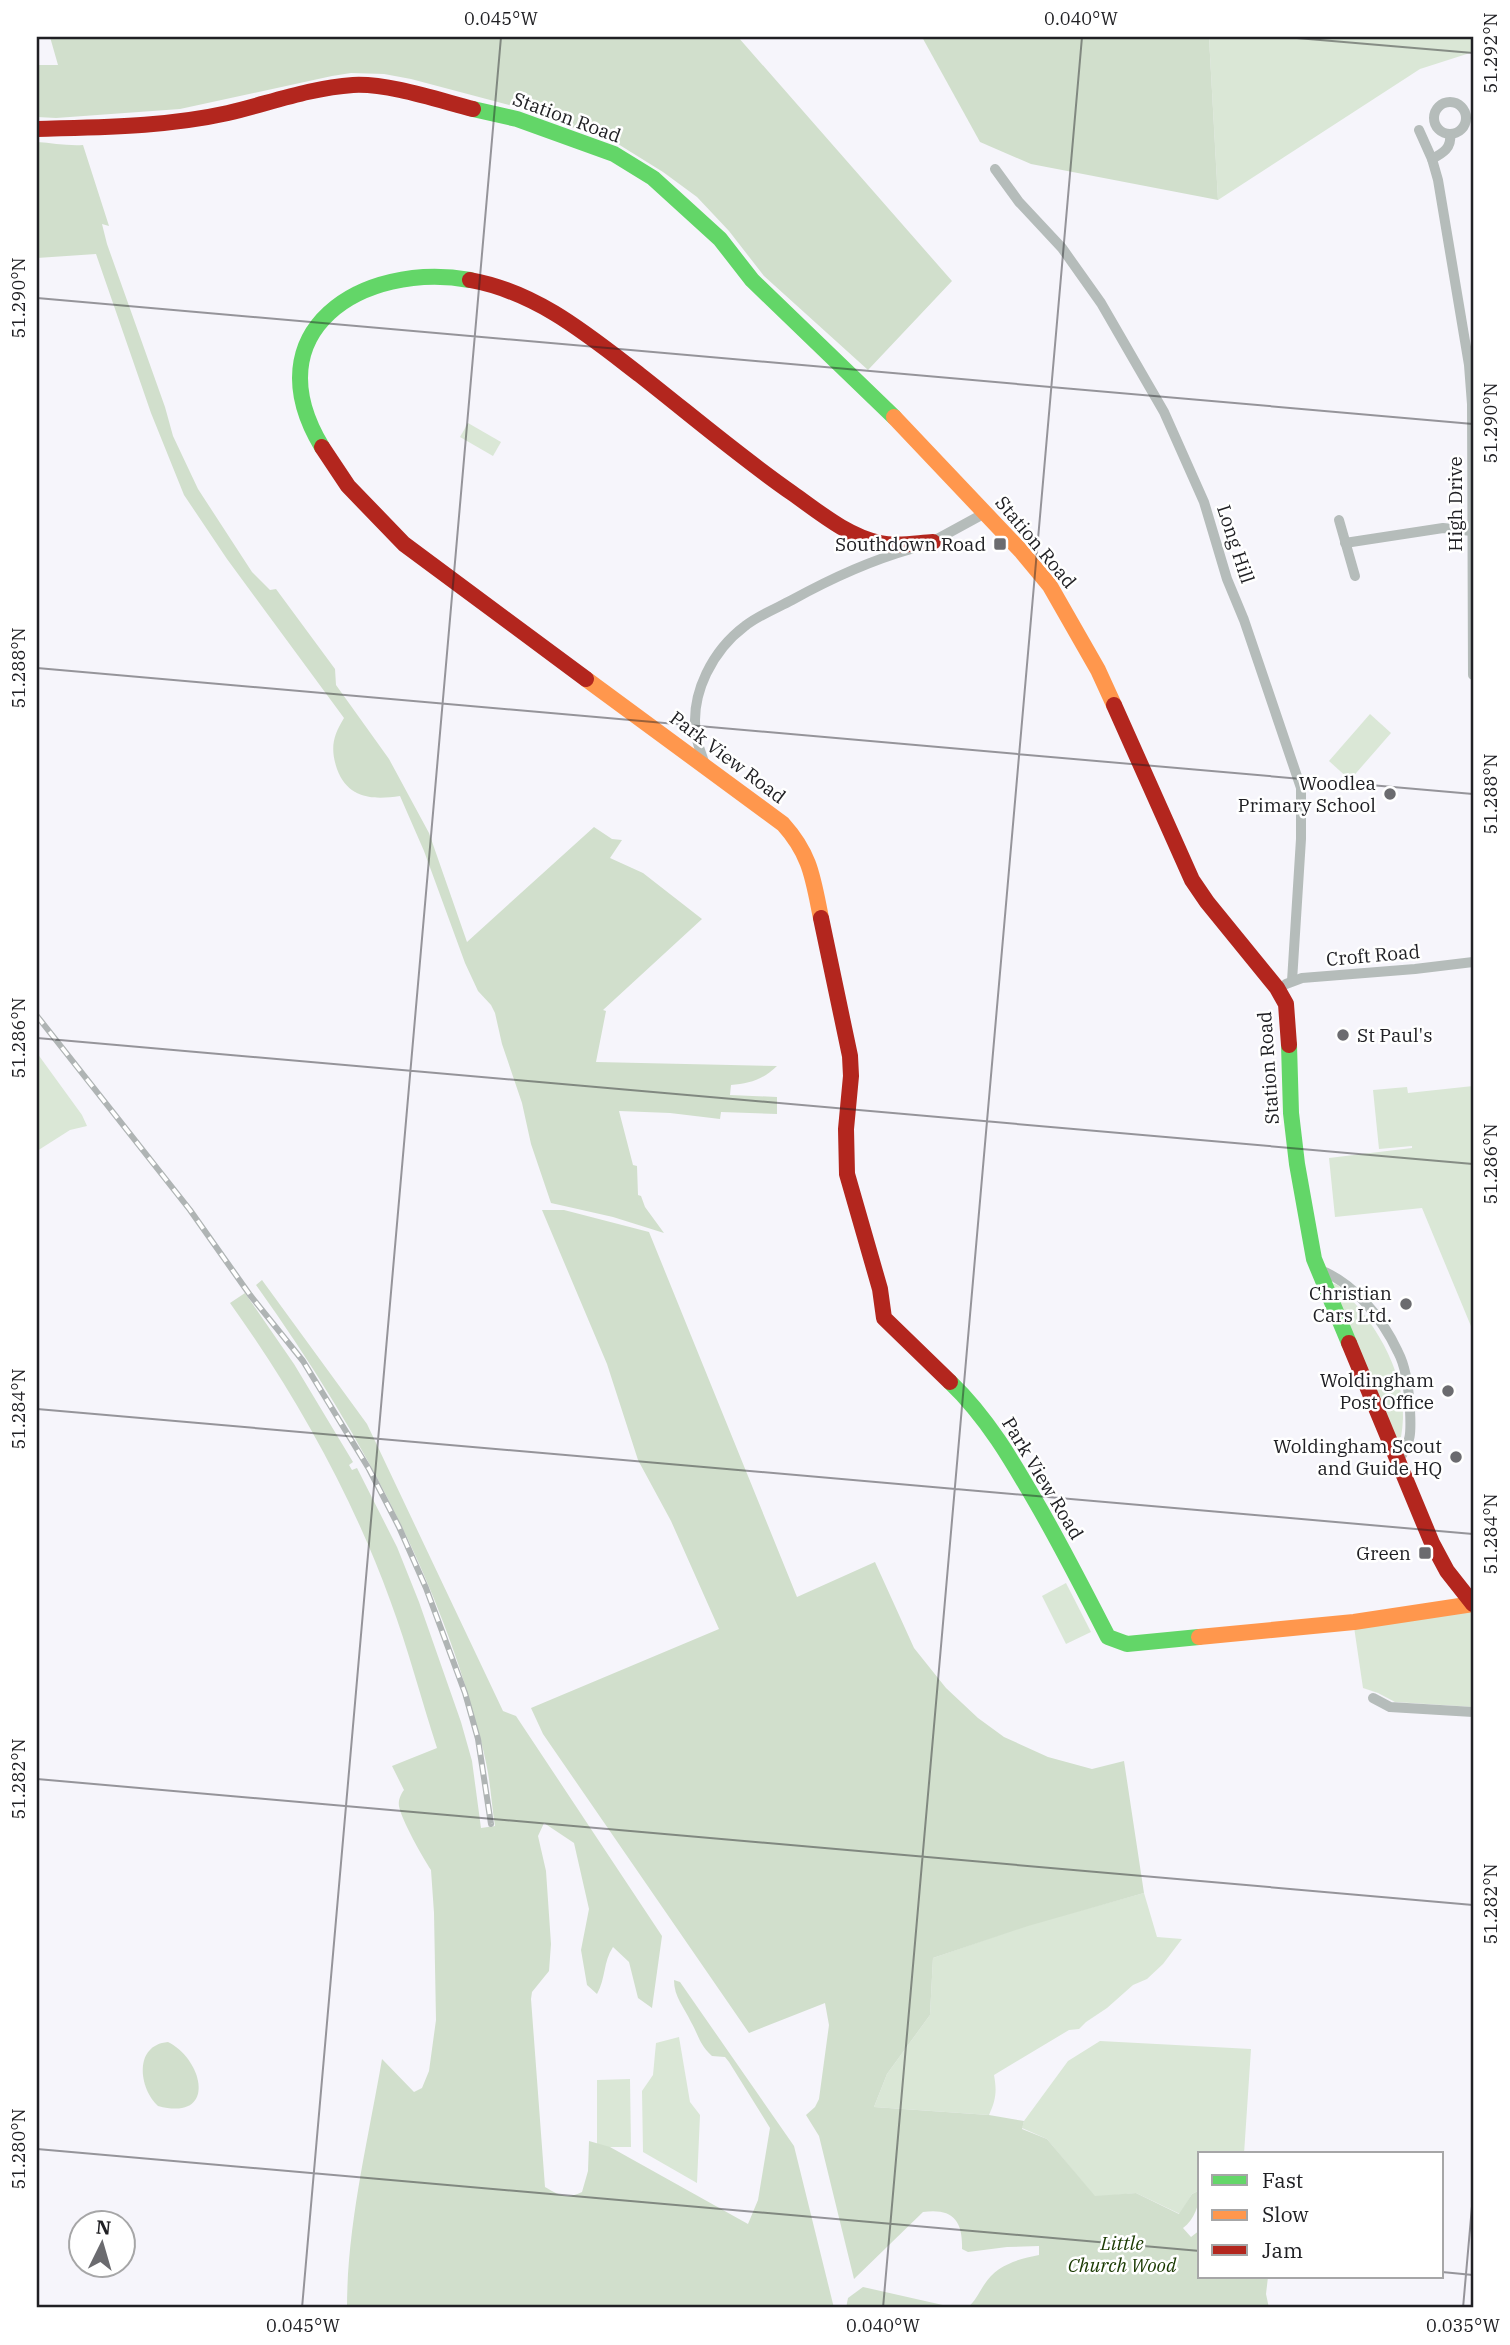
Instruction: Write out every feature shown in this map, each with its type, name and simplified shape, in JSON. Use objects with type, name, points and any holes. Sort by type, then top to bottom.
[{"type":"street","name":"Station Road","points":[[37,129],[144,126],[227,113],[310,90],[354,85],[403,91],[517,119],[614,154],[653,178],[720,239],[752,280],[909,431],[1021,551],[1056,596],[1098,670],[1192,880],[1207,902],[1285,985],[1295,1153],[1317,1269],[1438,1558],[1473,1604]]},
{"type":"street","name":"High Drive","points":[[1419,130],[1432,159],[1442,196],[1469,365],[1473,428],[1473,675]]},
{"type":"street","points":[[1432,159],[1448,149],[1450,134]]},
{"type":"street","name":"Long Hill","points":[[995,169],[1019,202],[1062,248],[1101,303],[1164,412],[1204,502],[1227,579],[1244,620],[1301,788],[1301,839],[1285,985]]},
{"type":"street","name":"Park View Road","points":[[933,542],[895,545],[878,543],[839,526],[779,484],[577,326],[554,310],[527,297],[496,287],[437,276],[376,285],[347,298],[329,310],[312,330],[304,349],[301,391],[306,414],[323,453],[393,535],[422,559],[705,765],[783,824],[794,836],[810,864],[850,1056],[850,1096],[846,1129],[847,1174],[880,1289],[884,1318],[966,1397],[1008,1453],[1076,1573],[1108,1637],[1127,1644],[1354,1622],[1473,1604]]},
{"type":"street","points":[[705,765],[696,734],[697,700],[709,668],[729,640],[746,624],[823,583],[877,559],[933,542],[985,513]]},
{"type":"street","points":[[1339,520],[1355,576]]},
{"type":"street","points":[[1345,544],[1443,528],[1472,531]]},
{"type":"street","name":"Croft Road","points":[[1285,985],[1303,978],[1473,962]]},
{"type":"street","points":[[1317,1269],[1344,1282],[1363,1300],[1399,1352],[1405,1373],[1411,1430],[1407,1449],[1398,1460]]},
{"type":"street","points":[[1373,1698],[1390,1707],[1473,1712]]},
{"type":"green space","points":[[50,37],[738,37],[952,281],[868,370],[764,276],[729,231],[697,197],[618,144],[520,108],[384,74],[351,73],[332,76],[180,109],[37,117],[37,65],[58,65]]},
{"type":"green space","points":[[922,37],[1209,37],[1218,200],[1031,164],[980,142]]},
{"type":"green space","points":[[1209,37],[1473,37],[1473,52],[1420,69],[1218,200]]},
{"type":"green space","points":[[37,142],[83,145],[109,226],[102,224],[107,244],[173,436],[198,489],[252,572],[270,590],[276,589],[335,669],[336,685],[389,759],[429,833],[467,942],[594,827],[612,839],[622,840],[610,858],[643,873],[702,919],[603,1010],[606,1011],[596,1062],[777,1066],[756,1080],[731,1085],[730,1095],[777,1097],[777,1114],[721,1112],[720,1119],[619,1111],[633,1165],[637,1166],[638,1195],[664,1233],[613,1217],[551,1203],[531,1144],[522,1103],[502,1044],[495,1013],[478,991],[465,963],[424,851],[400,796],[380,798],[362,795],[342,779],[333,748],[344,718],[227,559],[184,495],[151,413],[96,254],[37,258]]},
{"type":"green space","points":[[468,423],[501,442],[493,456],[460,437]]},
{"type":"green space","points":[[1370,714],[1391,733],[1350,780],[1329,761]]},
{"type":"green space","points":[[37,1053],[87,1126],[70,1130],[37,1151]]},
{"type":"green space","points":[[1473,1086],[1473,1331],[1422,1208],[1335,1217],[1329,1158],[1412,1148],[1379,1149],[1373,1090],[1407,1087],[1408,1093]]},
{"type":"green space","name":"Little Church Wood","points":[[542,1210],[564,1210],[649,1232],[797,1597],[875,1562],[914,1648],[946,1688],[978,1718],[1004,1737],[1048,1757],[1092,1769],[1124,1761],[1144,1893],[1028,1926],[933,1958],[930,2015],[887,2074],[874,2107],[989,2115],[1024,2121],[1022,2129],[1047,2139],[1095,2196],[1136,2193],[1179,2214],[1192,2194],[1198,2191],[1196,2211],[1183,2228],[1191,2237],[1198,2232],[1198,2278],[1268,2278],[1266,2294],[1269,2308],[967,2308],[995,2272],[1016,2261],[1039,2255],[1039,2246],[968,2252],[962,2249],[960,2230],[954,2218],[933,2211],[923,2212],[854,2279],[819,2136],[806,2115],[819,2099],[829,2025],[825,2003],[749,2033],[543,1734],[531,1708],[719,1629],[671,1521],[638,1460],[607,1364]]},
{"type":"green space","points":[[262,1280],[367,1424],[503,1711],[516,1716],[662,1936],[652,2008],[638,1998],[629,1962],[613,1947],[597,1994],[587,1985],[581,1950],[589,1909],[574,1843],[544,1823],[538,1836],[546,1871],[551,1944],[549,1971],[532,1992],[531,1999],[545,2187],[563,2196],[582,2192],[588,2171],[589,2141],[610,2147],[748,2224],[758,2200],[770,2128],[725,2057],[712,2056],[702,2044],[676,1992],[674,1980],[680,1982],[794,2146],[834,2308],[347,2308],[354,2214],[382,2059],[414,2092],[422,2088],[429,2071],[436,2020],[431,1870],[401,1812],[399,1802],[404,1790],[392,1766],[437,1748],[397,1618],[358,1522],[299,1409],[230,1303],[245,1293],[294,1364],[353,1462],[349,1465],[352,1470],[357,1468],[397,1547],[461,1722],[472,1761],[481,1828],[495,1826],[488,1773],[478,1729],[447,1632],[426,1579],[377,1477],[349,1428],[256,1285]]},
{"type":"green space","points":[[1331,1283],[1342,1289],[1363,1313],[1384,1345],[1392,1363],[1402,1399],[1401,1437],[1397,1439]]},
{"type":"green space","points":[[1066,1583],[1091,1632],[1066,1644],[1042,1596]]},
{"type":"green space","points":[[1471,1611],[1473,1707],[1395,1702],[1363,1688],[1354,1627]]},
{"type":"green space","points":[[1144,1893],[1157,1937],[1182,1939],[1163,1964],[1147,1979],[1133,1985],[1079,2029],[1069,2030],[994,2075],[995,2095],[989,2115],[874,2107],[887,2074],[930,2015],[933,1958],[1028,1925]]},
{"type":"green space","points":[[679,2037],[690,2102],[700,2115],[697,2183],[643,2152],[642,2091],[653,2075],[656,2043]]},
{"type":"green space","points":[[1100,2041],[1251,2049],[1244,2152],[1198,2152],[1198,2191],[1192,2194],[1180,2214],[1136,2193],[1095,2197],[1047,2139],[1022,2128],[1024,2121],[1068,2061]]},
{"type":"green space","points":[[168,2042],[190,2061],[199,2086],[197,2097],[190,2105],[177,2109],[158,2106],[144,2079],[144,2059],[149,2051]]},
{"type":"green space","points":[[630,2079],[631,2147],[597,2147],[597,2080]]},
{"type":"green space","points":[[863,2287],[956,2308],[846,2308],[848,2298]]},
{"type":"railway","points":[[37,1016],[190,1210],[250,1295],[303,1361],[369,1469],[426,1588],[465,1693],[478,1739],[491,1824]]},
{"type":"traffic: fast","points":[[473,109],[517,119],[614,154],[653,178],[720,239],[752,280],[894,417]]},
{"type":"traffic: fast","points":[[322,447],[304,406],[300,369],[310,338],[329,313],[357,294],[391,282],[430,277],[470,280]]},
{"type":"traffic: fast","points":[[1289,1045],[1291,1113],[1314,1259],[1349,1343]]},
{"type":"traffic: fast","points":[[950,1382],[988,1426],[1010,1459],[1058,1541],[1108,1637],[1127,1644],[1199,1637]]},
{"type":"traffic: slow","points":[[894,417],[1021,551],[1050,586],[1098,670],[1114,705]]},
{"type":"traffic: slow","points":[[586,679],[783,824],[805,857],[813,879],[821,918]]},
{"type":"traffic: slow","points":[[1199,1637],[1354,1622],[1473,1604]]},
{"type":"traffic: jam","points":[[37,129],[133,126],[204,118],[321,89],[353,85],[397,89],[473,109]]},
{"type":"traffic: jam","points":[[470,280],[518,294],[561,317],[640,375],[753,465],[845,529],[868,540],[886,544],[933,542]]},
{"type":"traffic: jam","points":[[322,447],[348,486],[404,544],[586,679]]},
{"type":"traffic: jam","points":[[1114,705],[1192,880],[1277,988],[1286,1004],[1289,1045]]},
{"type":"traffic: jam","points":[[821,918],[850,1056],[846,1129],[847,1174],[880,1289],[884,1318],[950,1382]]},
{"type":"traffic: jam","points":[[1349,1343],[1432,1543],[1447,1571],[1473,1604]]},
{"type":"place","name":"Southdown Road","points":[[1000,544]]},
{"type":"place","name":"Woodlea Primary School","points":[[1390,794]]},
{"type":"place","name":"St Paul's","points":[[1343,1035]]},
{"type":"place","name":"Christian Cars Ltd.","points":[[1406,1304]]},
{"type":"place","name":"Woldingham Post Office","points":[[1448,1391]]},
{"type":"place","name":"Woldingham Scout and Guide HQ","points":[[1456,1457]]},
{"type":"place","name":"Green","points":[[1425,1553]]}]
